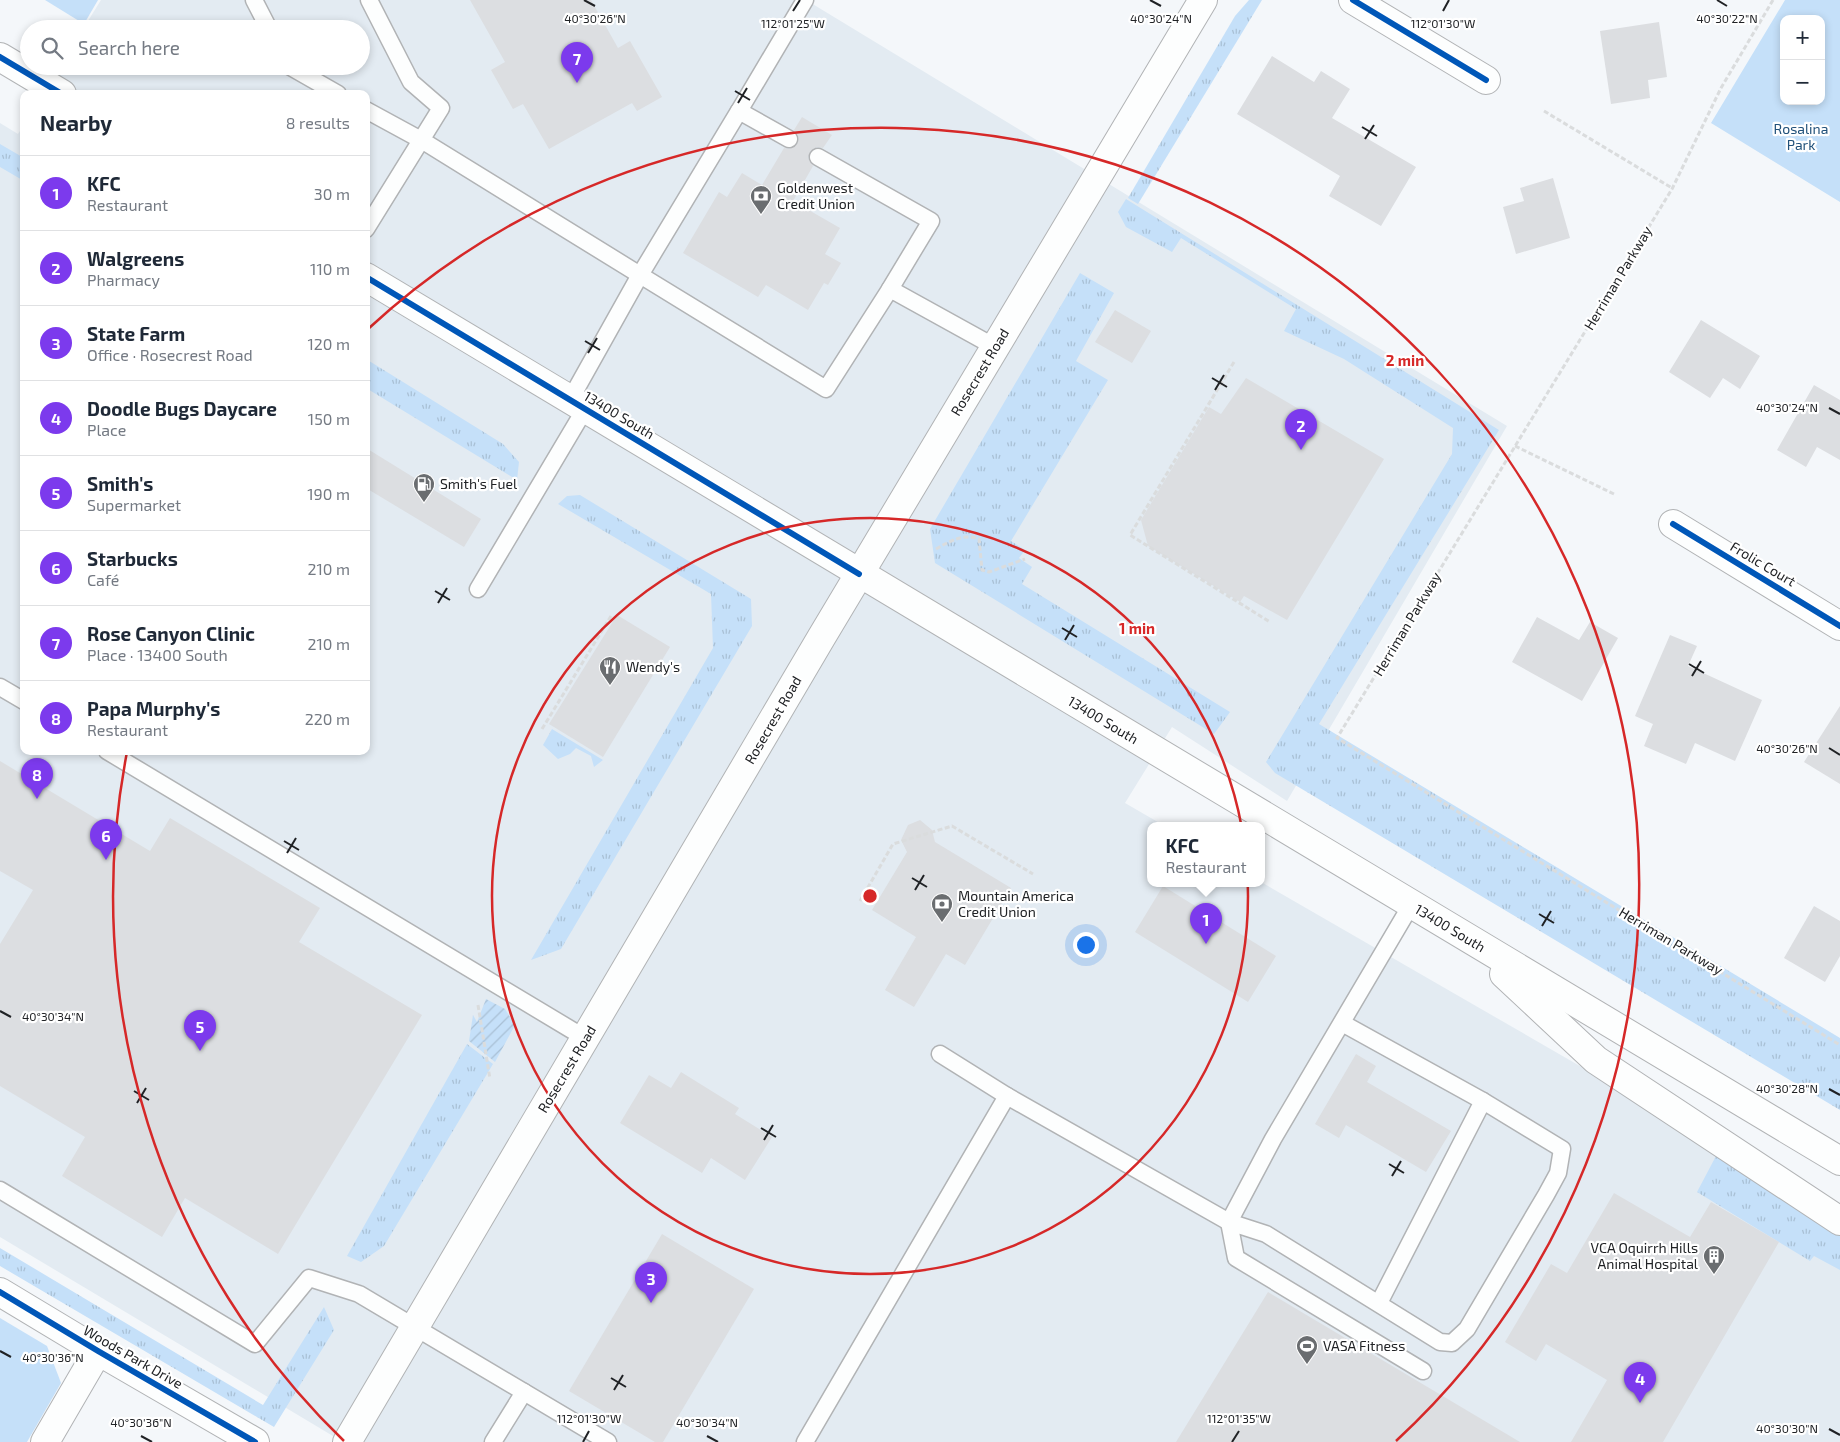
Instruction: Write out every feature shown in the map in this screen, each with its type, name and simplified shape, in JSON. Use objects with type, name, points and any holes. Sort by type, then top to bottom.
[{"type":"main road","name":"Rosecrest Road","points":[[347,1442],[859,574],[1202,0]]},
{"type":"main road","points":[[1354,0],[1486,80]]},
{"type":"main road","points":[[0,56],[20,68]]},
{"type":"main road","points":[[31,75],[55,90]]},
{"type":"main road","name":"13400 South","points":[[370,279],[1840,1161]]},
{"type":"main road","name":"Frolic Court","points":[[1673,524],[1840,626]]},
{"type":"main road","points":[[1465,937],[1596,1060],[1840,1221]]},
{"type":"main road","name":"Woods Park Drive","points":[[0,1292],[255,1442]]},
{"type":"main road","points":[[45,1442],[98,1351]]},
{"type":"lane","points":[[254,0],[264,20]]},
{"type":"lane","points":[[369,0],[411,82],[441,108],[423,141],[370,223]]},
{"type":"lane","points":[[478,589],[577,404],[640,276],[805,0]]},
{"type":"lane","points":[[305,75],[331,90]]},
{"type":"lane","points":[[740,110],[789,139]]},
{"type":"lane","points":[[370,112],[423,141],[826,389],[931,221],[818,157]]},
{"type":"lane","points":[[890,289],[995,347]]},
{"type":"lane","points":[[0,687],[20,699]]},
{"type":"lane","points":[[114,755],[585,1038]]},
{"type":"lane","points":[[1411,905],[1273,1139],[1229,1222],[1236,1258],[1422,1371]]},
{"type":"lane","points":[[940,1054],[1008,1096],[1229,1222],[1266,1234],[1440,1342],[1452,1343],[1467,1329],[1558,1173],[1562,1149],[1484,1101],[1342,1023]]},
{"type":"lane","points":[[805,1442],[1008,1096]]},
{"type":"lane","points":[[1379,1304],[1484,1101]]},
{"type":"lane","points":[[0,1190],[255,1344],[308,1278],[359,1294],[608,1442]]},
{"type":"lane","points":[[493,1442],[524,1392]]},
{"type":"path","points":[[1544,111],[1672,188]]},
{"type":"path","points":[[1234,362],[1130,535],[1270,622]]},
{"type":"path","points":[[1515,446],[1616,495]]},
{"type":"path","points":[[936,549],[951,541],[970,536],[979,540],[982,570],[989,572],[1025,558]]},
{"type":"path","points":[[542,729],[611,616]]},
{"type":"path","points":[[860,901],[893,844],[952,826],[1033,874]]},
{"type":"path","points":[[478,1005],[490,1079]]},
{"type":"shaded area","points":[[101,0],[806,0],[1507,426],[1287,801],[1172,727],[1125,803],[1158,822],[1147,822],[1147,887],[1265,887],[1265,884],[1840,1216],[1840,1442],[343,1442],[0,1237],[0,123],[18,134],[20,131],[20,755],[370,755],[370,90],[45,90],[55,75],[370,75],[370,20],[89,20]]},
{"type":"green space","points":[[45,0],[98,0],[86,20],[78,20]]},
{"type":"green space","points":[[1249,0],[1262,0],[1138,204],[1128,198],[1235,16]]},
{"type":"green space","name":"Rosalina Park","points":[[1785,0],[1840,0],[1840,202],[1711,123]]},
{"type":"green space","points":[[0,144],[20,156],[20,179],[0,167]]},
{"type":"green space","points":[[1126,199],[1499,430],[1319,724],[1840,1038],[1840,1110],[1275,773],[1266,762],[1452,454],[1453,428],[1344,359],[1284,331],[1296,309],[1181,238],[1172,252],[1126,227],[1118,212]]},
{"type":"green space","points":[[1080,273],[1114,293],[1076,361],[1108,380],[1011,541],[1025,550],[1019,558],[1032,567],[1022,584],[1230,712],[1214,734],[935,563],[930,529]]},
{"type":"green space","points":[[370,361],[503,444],[519,462],[517,480],[370,390]]},
{"type":"green space","points":[[580,495],[751,599],[752,626],[561,949],[531,960],[713,648],[711,594],[558,504],[567,496]]},
{"type":"green space","points":[[552,729],[603,760],[594,767],[591,756],[576,748],[570,754],[558,759],[543,745]]},
{"type":"green space","points":[[486,999],[505,1009],[515,1025],[495,1062],[469,1041],[473,1015],[477,1022]]},
{"type":"green space","points":[[467,1044],[493,1064],[384,1246],[361,1262],[347,1256]]},
{"type":"green space","points":[[1716,1156],[1840,1229],[1840,1270],[1814,1256],[1810,1261],[1697,1192]]},
{"type":"green space","points":[[0,1248],[263,1405],[324,1307],[334,1330],[274,1427],[0,1266]]},
{"type":"green space","points":[[0,1318],[47,1346],[61,1383],[27,1442],[0,1442]]},
{"type":"building","points":[[470,0],[591,0],[618,48],[630,41],[662,97],[637,111],[632,103],[549,149],[523,104],[513,109],[491,70],[505,62]]},
{"type":"building","points":[[1659,22],[1667,77],[1648,80],[1650,98],[1611,104],[1600,31]]},
{"type":"building","points":[[1272,56],[1314,82],[1321,71],[1350,89],[1332,118],[1416,167],[1381,226],[1329,196],[1340,176],[1237,114]]},
{"type":"building","name":"Goldenwest Credit Union","points":[[802,117],[832,135],[823,148],[817,147],[810,152],[808,158],[813,166],[793,201],[840,228],[825,254],[841,263],[828,285],[824,283],[808,310],[766,285],[758,297],[683,253],[719,192],[727,197],[742,173],[762,185],[784,148],[790,149],[797,144],[799,138],[794,130]]},
{"type":"building","points":[[1553,178],[1570,238],[1516,254],[1503,207],[1524,201],[1520,188]]},
{"type":"building","points":[[1115,310],[1151,331],[1132,363],[1095,342]]},
{"type":"building","points":[[1701,320],[1760,356],[1740,389],[1723,378],[1710,398],[1669,372]]},
{"type":"building","points":[[1246,378],[1384,459],[1287,620],[1244,596],[1240,602],[1148,546],[1141,520],[1209,407],[1221,414]]},
{"type":"building","points":[[1814,385],[1840,400],[1840,460],[1817,447],[1806,467],[1777,450]]},
{"type":"building","name":"Smith's Fuel","points":[[370,450],[481,519],[464,547],[370,490]]},
{"type":"building","name":"Wendy's","points":[[617,615],[670,647],[603,757],[549,724]]},
{"type":"building","points":[[1537,617],[1579,640],[1590,622],[1618,638],[1582,701],[1512,662]]},
{"type":"building","points":[[1670,635],[1697,646],[1688,666],[1762,700],[1735,761],[1695,743],[1686,764],[1644,746],[1653,724],[1635,716]]},
{"type":"building","points":[[1840,706],[1840,784],[1804,762]]},
{"type":"building","points":[[0,761],[150,851],[170,818],[320,908],[299,942],[422,1015],[278,1254],[185,1198],[162,1237],[62,1176],[85,1137],[0,1086],[0,944],[33,890],[0,871]]},
{"type":"building","name":"Mountain America Credit Union","points":[[920,820],[932,830],[935,842],[1011,888],[965,965],[946,954],[914,1007],[885,990],[916,937],[872,910],[907,852],[901,840],[908,825]]},
{"type":"building","points":[[1162,887],[1165,887],[1276,956],[1248,1002],[1135,932]]},
{"type":"building","points":[[1814,906],[1840,921],[1840,956],[1825,982],[1784,958]]},
{"type":"building","points":[[1356,1054],[1376,1066],[1367,1082],[1451,1131],[1426,1172],[1346,1125],[1339,1138],[1315,1124]]},
{"type":"building","points":[[681,1072],[739,1108],[735,1114],[772,1137],[745,1180],[711,1158],[702,1173],[620,1123],[649,1075],[671,1088]]},
{"type":"building","points":[[1614,1193],[1690,1237],[1711,1202],[1779,1242],[1663,1442],[1571,1442],[1607,1380],[1546,1344],[1536,1361],[1505,1342],[1551,1264],[1567,1273]]},
{"type":"building","points":[[662,1234],[754,1289],[663,1442],[655,1442],[569,1391]]},
{"type":"building","name":"VASA Fitness","points":[[1268,1292],[1520,1442],[1176,1442]]},
{"type":"cycle path","points":[[1353,0],[1486,80]]},
{"type":"cycle path","points":[[0,57],[20,69]]},
{"type":"cycle path","points":[[30,75],[55,90]]},
{"type":"cycle path","points":[[370,279],[859,574]]},
{"type":"cycle path","points":[[1673,524],[1840,626]]},
{"type":"cycle path","points":[[0,1292],[255,1442]]},
{"type":"place","name":"Rose Canyon Clinic","points":[[577,83]]},
{"type":"place","name":"Goldenwest Credit Union","points":[[761,215]]},
{"type":"place","name":"Walgreens","points":[[1301,450]]},
{"type":"place","name":"Smith's Fuel","points":[[424,503]]},
{"type":"place","name":"Wendy's","points":[[610,686]]},
{"type":"place","name":"Papa Murphy's","points":[[37,799]]},
{"type":"place","name":"Starbucks","points":[[106,860]]},
{"type":"place","name":"Mountain America Credit Union","points":[[942,923]]},
{"type":"place","name":"KFC","points":[[1206,944]]},
{"type":"place","name":"Smith's","points":[[200,1051]]},
{"type":"place","name":"VCA Oquirrh Hills Animal Hospital","points":[[1714,1275]]},
{"type":"place","name":"State Farm","points":[[651,1303]]},
{"type":"place","name":"VASA Fitness","points":[[1307,1365]]},
{"type":"place","name":"Doodle Bugs Daycare","points":[[1640,1403]]}]
